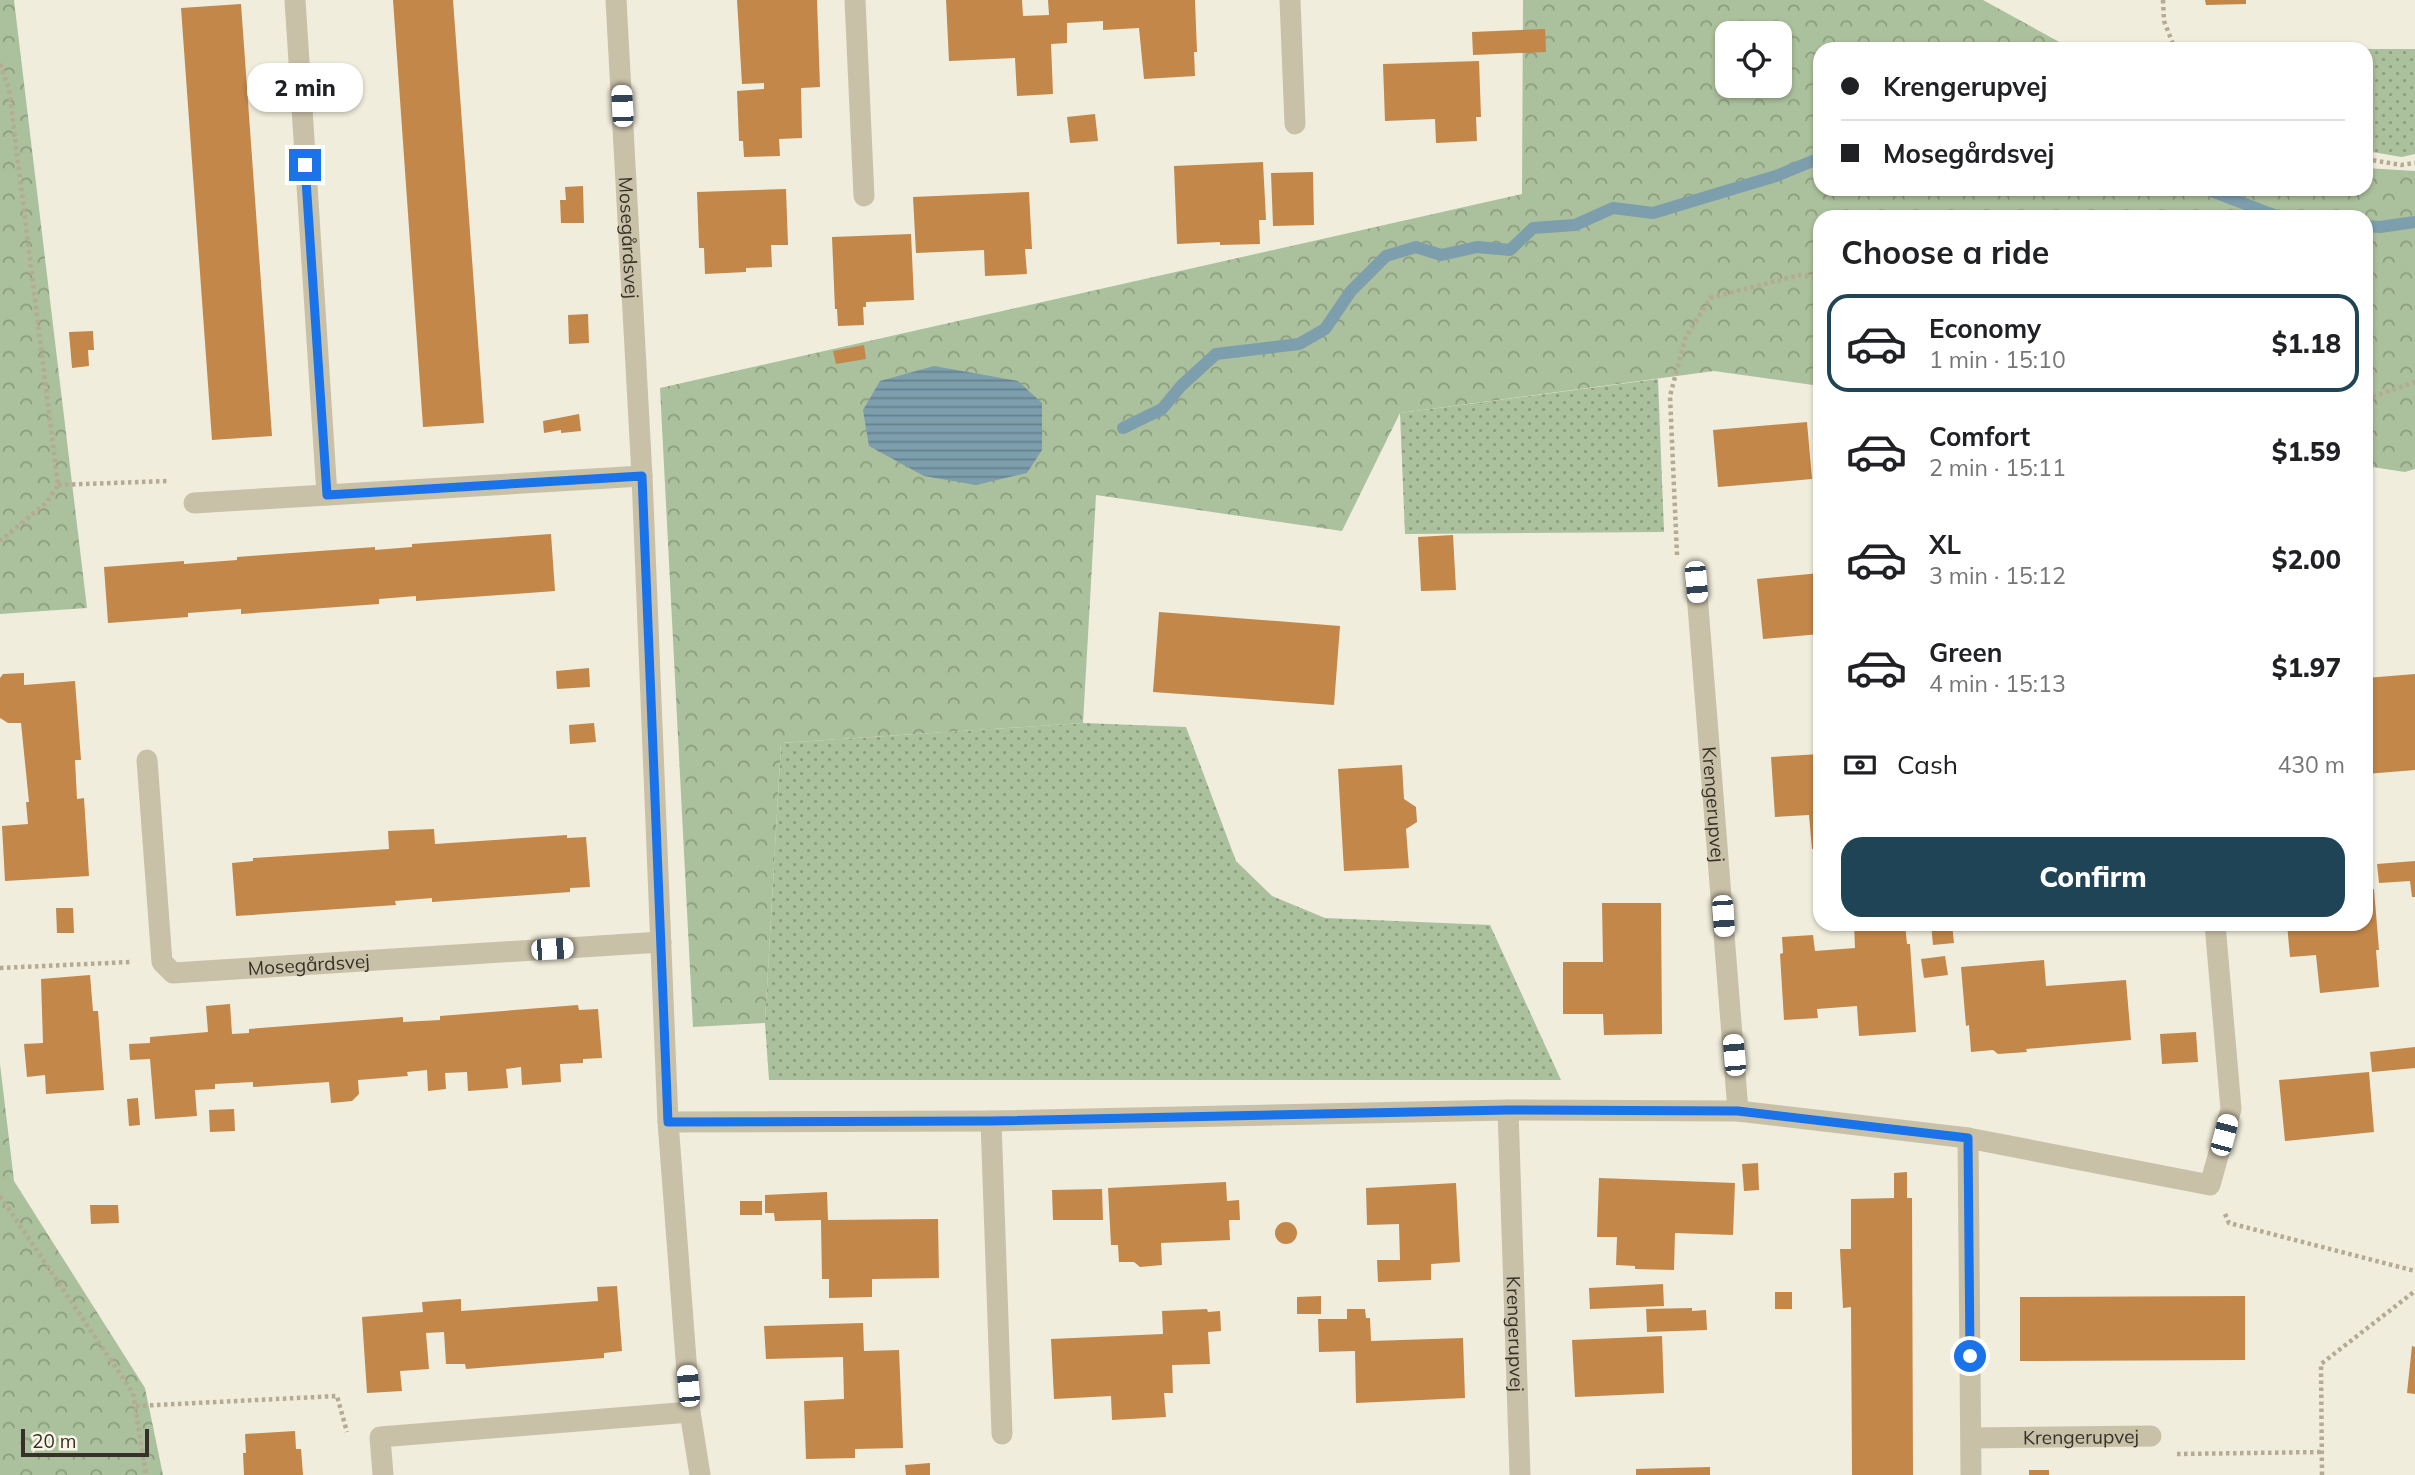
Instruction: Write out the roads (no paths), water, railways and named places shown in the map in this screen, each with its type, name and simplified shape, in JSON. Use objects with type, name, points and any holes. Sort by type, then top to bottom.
[{"type":"street","points":[[295,0],[327,495]]},
{"type":"street","name":"Mosegårdsvej","points":[[616,0],[642,476],[668,1122],[690,1412],[701,1475]]},
{"type":"street","points":[[855,0],[864,196]]},
{"type":"street","points":[[1290,0],[1295,124]]},
{"type":"street","points":[[194,503],[642,476]]},
{"type":"street","name":"Krengerupvej","points":[[1696,582],[1738,1111]]},
{"type":"street","name":"Mosegårdsvej","points":[[147,760],[162,962],[173,972],[661,942]]},
{"type":"street","points":[[668,1122],[991,1121],[1508,1110],[1738,1111],[1968,1138],[2210,1185],[2231,1109],[2217,931]]},
{"type":"street","name":"Krengerupvej","points":[[1508,1110],[1520,1475]]},
{"type":"street","points":[[991,1121],[1002,1434]]},
{"type":"street","points":[[1968,1138],[1971,1475]]},
{"type":"street","points":[[383,1475],[380,1437],[690,1412]]},
{"type":"street","name":"Krengerupvej","points":[[1971,1438],[2151,1436]]},
{"type":"water","points":[[934,366],[1018,381],[1042,403],[1042,450],[1027,473],[976,485],[924,476],[869,446],[863,410],[880,381]]},
{"type":"waterway","points":[[1123,428],[1162,409],[1181,386],[1216,354],[1299,344],[1325,329],[1351,291],[1386,256],[1416,247],[1441,255],[1477,247],[1510,250],[1533,228],[1575,225],[1613,208],[1653,213],[1776,176],[1813,161]]},
{"type":"waterway","points":[[2224,196],[2261,210]]},
{"type":"waterway","points":[[2373,226],[2415,222]]}]
